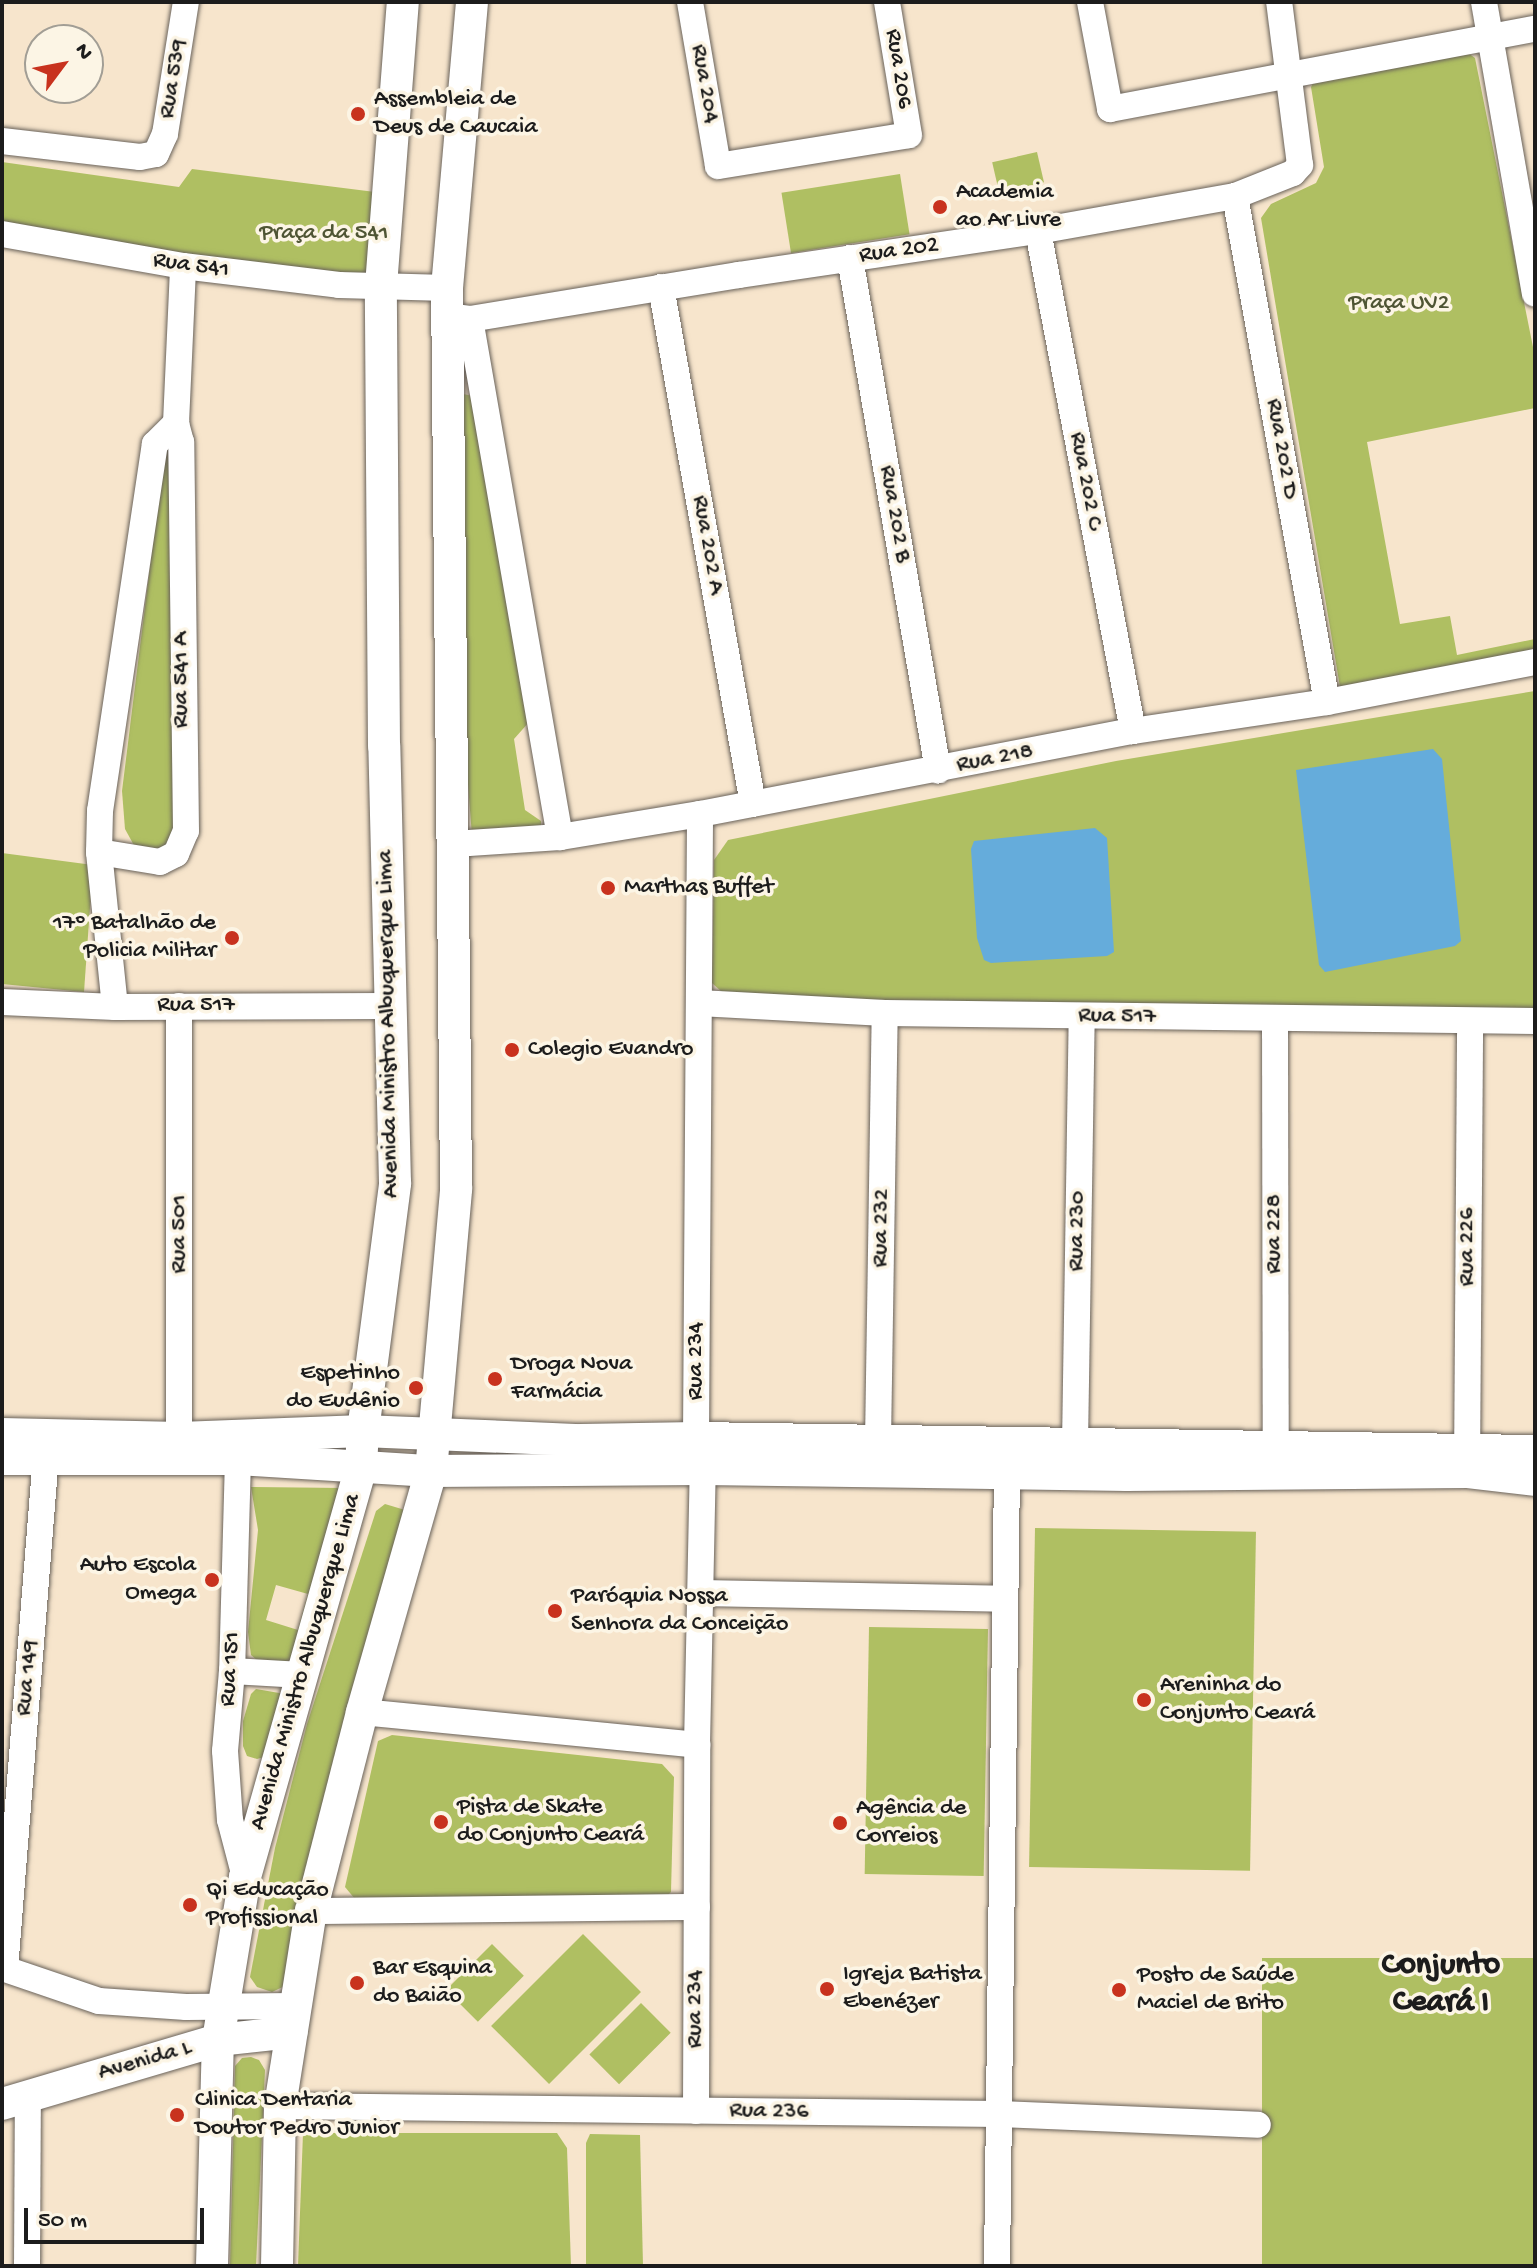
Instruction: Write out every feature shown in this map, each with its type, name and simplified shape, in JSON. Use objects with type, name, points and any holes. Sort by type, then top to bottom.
[{"type":"street","name":"Rua 539","points":[[2,141],[140,157],[156,154],[165,134],[186,2]]},
{"type":"street","name":"Avenida Ministro Albuquerque Lima","points":[[212,2266],[218,2040],[245,1877],[361,1467],[395,1183],[389,1006],[381,286],[403,2]]},
{"type":"street","points":[[277,2266],[280,2106],[311,1911],[362,1712],[431,1471],[456,1189],[454,308],[472,2]]},
{"type":"street","name":"Rua 204","points":[[690,2],[718,166],[909,135]]},
{"type":"street","name":"Rua 206","points":[[887,2],[909,135]]},
{"type":"street","points":[[1090,2],[1110,109],[1535,29]]},
{"type":"street","points":[[1279,2],[1291,74]]},
{"type":"street","points":[[1484,2],[1535,294]]},
{"type":"street","name":"Rua 202","points":[[454,308],[661,287],[1038,231],[1235,196],[1293,173],[1300,165],[1291,74]]},
{"type":"street","name":"Rua 202 D","points":[[1235,196],[1327,702]]},
{"type":"street","name":"Rua 202 C","points":[[1038,231],[1133,731]]},
{"type":"street","name":"Rua 541","points":[[2,234],[183,266],[339,285],[381,286],[454,308]]},
{"type":"street","name":"Rua 202 B","points":[[850,258],[938,770]]},
{"type":"street","name":"Rua 541 A","points":[[99,852],[160,862],[176,854],[186,831],[181,442],[176,423],[183,266]]},
{"type":"street","name":"Rua 202 A","points":[[661,287],[753,804]]},
{"type":"street","points":[[454,308],[560,837]]},
{"type":"street","points":[[115,1007],[99,852],[100,811],[155,444],[176,423]]},
{"type":"street","name":"Rua 218","points":[[454,844],[560,837],[700,814],[1133,731],[1327,702],[1535,662]]},
{"type":"street","name":"Rua 234","points":[[696,2111],[697,1745],[701,1593],[700,814]]},
{"type":"street","name":"Rua 517","points":[[2,1002],[115,1007],[389,1006]]},
{"type":"street","name":"Rua 517","points":[[699,1003],[885,1013],[1535,1021]]},
{"type":"street","name":"Rua 501","points":[[179,1006],[180,1450]]},
{"type":"street","name":"Rua 232","points":[[878,1442],[885,1013]]},
{"type":"street","name":"Rua 230","points":[[1075,1445],[1082,1016]]},
{"type":"street","name":"Rua 228","points":[[1275,1020],[1276,1448]]},
{"type":"street","name":"Rua 226","points":[[1467,1462],[1470,1022]]},
{"type":"street","points":[[2,1434],[46,1447],[180,1450],[363,1431],[432,1434],[581,1454]]},
{"type":"street","points":[[700,1454],[878,1442],[962,1458],[1007,1471],[1127,1475],[1467,1462],[1535,1451]]},
{"type":"street","points":[[180,1450],[238,1459],[431,1471],[581,1454],[962,1458],[1075,1445],[1276,1448],[1467,1462],[1535,1480]]},
{"type":"street","points":[[2,1459],[46,1447]]},
{"type":"street","name":"Rua 149","points":[[3,1969],[46,1447]]},
{"type":"street","name":"Rua 151","points":[[238,1459],[232,1671],[225,1751],[230,1820],[245,1877]]},
{"type":"street","points":[[997,2266],[1007,1471]]},
{"type":"street","points":[[701,1593],[1004,1599]]},
{"type":"street","points":[[232,1671],[302,1675]]},
{"type":"street","points":[[362,1712],[697,1745]]},
{"type":"street","points":[[311,1911],[697,1907]]},
{"type":"street","points":[[3,1969],[99,2001],[226,2006],[294,2019]]},
{"type":"street","name":"Avenida L","points":[[15,2100],[294,2019]]},
{"type":"street","points":[[15,2100],[27,2266]]},
{"type":"street","name":"Rua 236","points":[[280,2106],[1000,2114],[1258,2125]]},
{"type":"green space","name":"Praça UV2","points":[[1468,53],[1475,58],[1535,357],[1535,408],[1367,442],[1400,624],[1450,616],[1457,655],[1535,639],[1535,660],[1340,687],[1261,218],[1271,204],[1316,183],[1324,167],[1311,87],[1316,78]]},
{"type":"green space","points":[[1037,152],[1044,182],[999,193],[992,162]]},
{"type":"green space","name":"Praça da 541","points":[[2,162],[179,187],[192,169],[375,192],[370,275],[347,285],[2,231]]},
{"type":"green space","points":[[900,174],[910,234],[791,253],[781,193]]},
{"type":"green space","points":[[463,394],[473,396],[530,721],[514,739],[525,810],[541,821],[541,833],[472,836],[467,771]]},
{"type":"green space","points":[[169,414],[186,831],[166,858],[136,849],[125,829],[122,791]]},
{"type":"green space","points":[[1535,691],[1535,1017],[928,1011],[723,993],[712,983],[714,860],[728,840],[1116,761]]},
{"type":"green space","points":[[2,853],[93,865],[84,992],[2,984]]},
{"type":"green space","points":[[251,1487],[343,1488],[299,1659],[263,1665],[251,1655],[248,1632],[258,1530]],"holes":[[[276,1585],[308,1594],[298,1630],[266,1620]]]},
{"type":"green space","points":[[385,1504],[405,1510],[287,1985],[272,1992],[257,1987],[250,1977],[275,1848],[307,1724],[376,1511]]},
{"type":"green space","name":"Areninha do Conjunto Ceará","points":[[1035,1528],[1256,1532],[1250,1871],[1029,1867]]},
{"type":"green space","points":[[869,1627],[988,1629],[984,1876],[865,1874]]},
{"type":"green space","points":[[256,1689],[285,1694],[264,1757],[257,1759],[247,1756],[243,1746],[243,1721],[251,1694]]},
{"type":"green space","points":[[392,1735],[662,1764],[674,1777],[671,1892],[663,1900],[355,1899],[345,1887],[378,1741]]},
{"type":"green space","points":[[583,1934],[641,1992],[549,2084],[491,2026]]},
{"type":"green space","points":[[492,1944],[524,1976],[478,2022],[446,1990]]},
{"type":"green space","points":[[1262,1958],[1535,1958],[1535,2266],[1262,2266]]},
{"type":"green space","points":[[641,2003],[671,2033],[619,2084],[589,2055]]},
{"type":"green space","points":[[242,2058],[259,2060],[265,2070],[256,2266],[230,2266],[235,2066]]},
{"type":"green space","points":[[303,2133],[557,2133],[567,2148],[571,2266],[298,2266]]},
{"type":"green space","points":[[590,2134],[640,2135],[643,2266],[586,2266],[586,2143]]},
{"type":"water","points":[[1433,749],[1442,759],[1461,941],[1455,946],[1325,972],[1319,965],[1296,770]]},
{"type":"water","points":[[1095,828],[1107,838],[1114,952],[1107,956],[991,963],[984,960],[977,938],[971,849],[974,841]]},
{"type":"place","name":"Assembleia de Deus de Caucaia","points":[[358,114]]},
{"type":"place","name":"Academia ao Ar Livre","points":[[940,207]]},
{"type":"place","name":"Marthas Buffet","points":[[608,888]]},
{"type":"place","name":"17º Batalhão de Policia Militar","points":[[232,938]]},
{"type":"place","name":"Colegio Evandro","points":[[512,1050]]},
{"type":"place","name":"Droga Nova Farmácia","points":[[495,1379]]},
{"type":"place","name":"Espetinho do Eudênio","points":[[416,1388]]},
{"type":"place","name":"Auto Escola Omega","points":[[212,1580]]},
{"type":"place","name":"Paróquia Nossa Senhora da Conceição","points":[[555,1611]]},
{"type":"place","name":"Areninha do Conjunto Ceará","points":[[1144,1700]]},
{"type":"place","name":"Pista de Skate do Conjunto Ceará","points":[[441,1822]]},
{"type":"place","name":"Agência de Correios","points":[[840,1823]]},
{"type":"place","name":"Qi Educação Profissional","points":[[190,1905]]},
{"type":"place","name":"Bar Esquina do Baião","points":[[357,1983]]},
{"type":"place","name":"Igreja Batista Ebenézer","points":[[827,1989]]},
{"type":"place","name":"Posto de Saúde Maciel de Brito","points":[[1119,1990]]},
{"type":"place","name":"Clinica Dentaria Doutor Pedro Junior","points":[[177,2115]]},
{"type":"district","name":"Conjunto Ceará I","points":[[1441,1986]]}]
